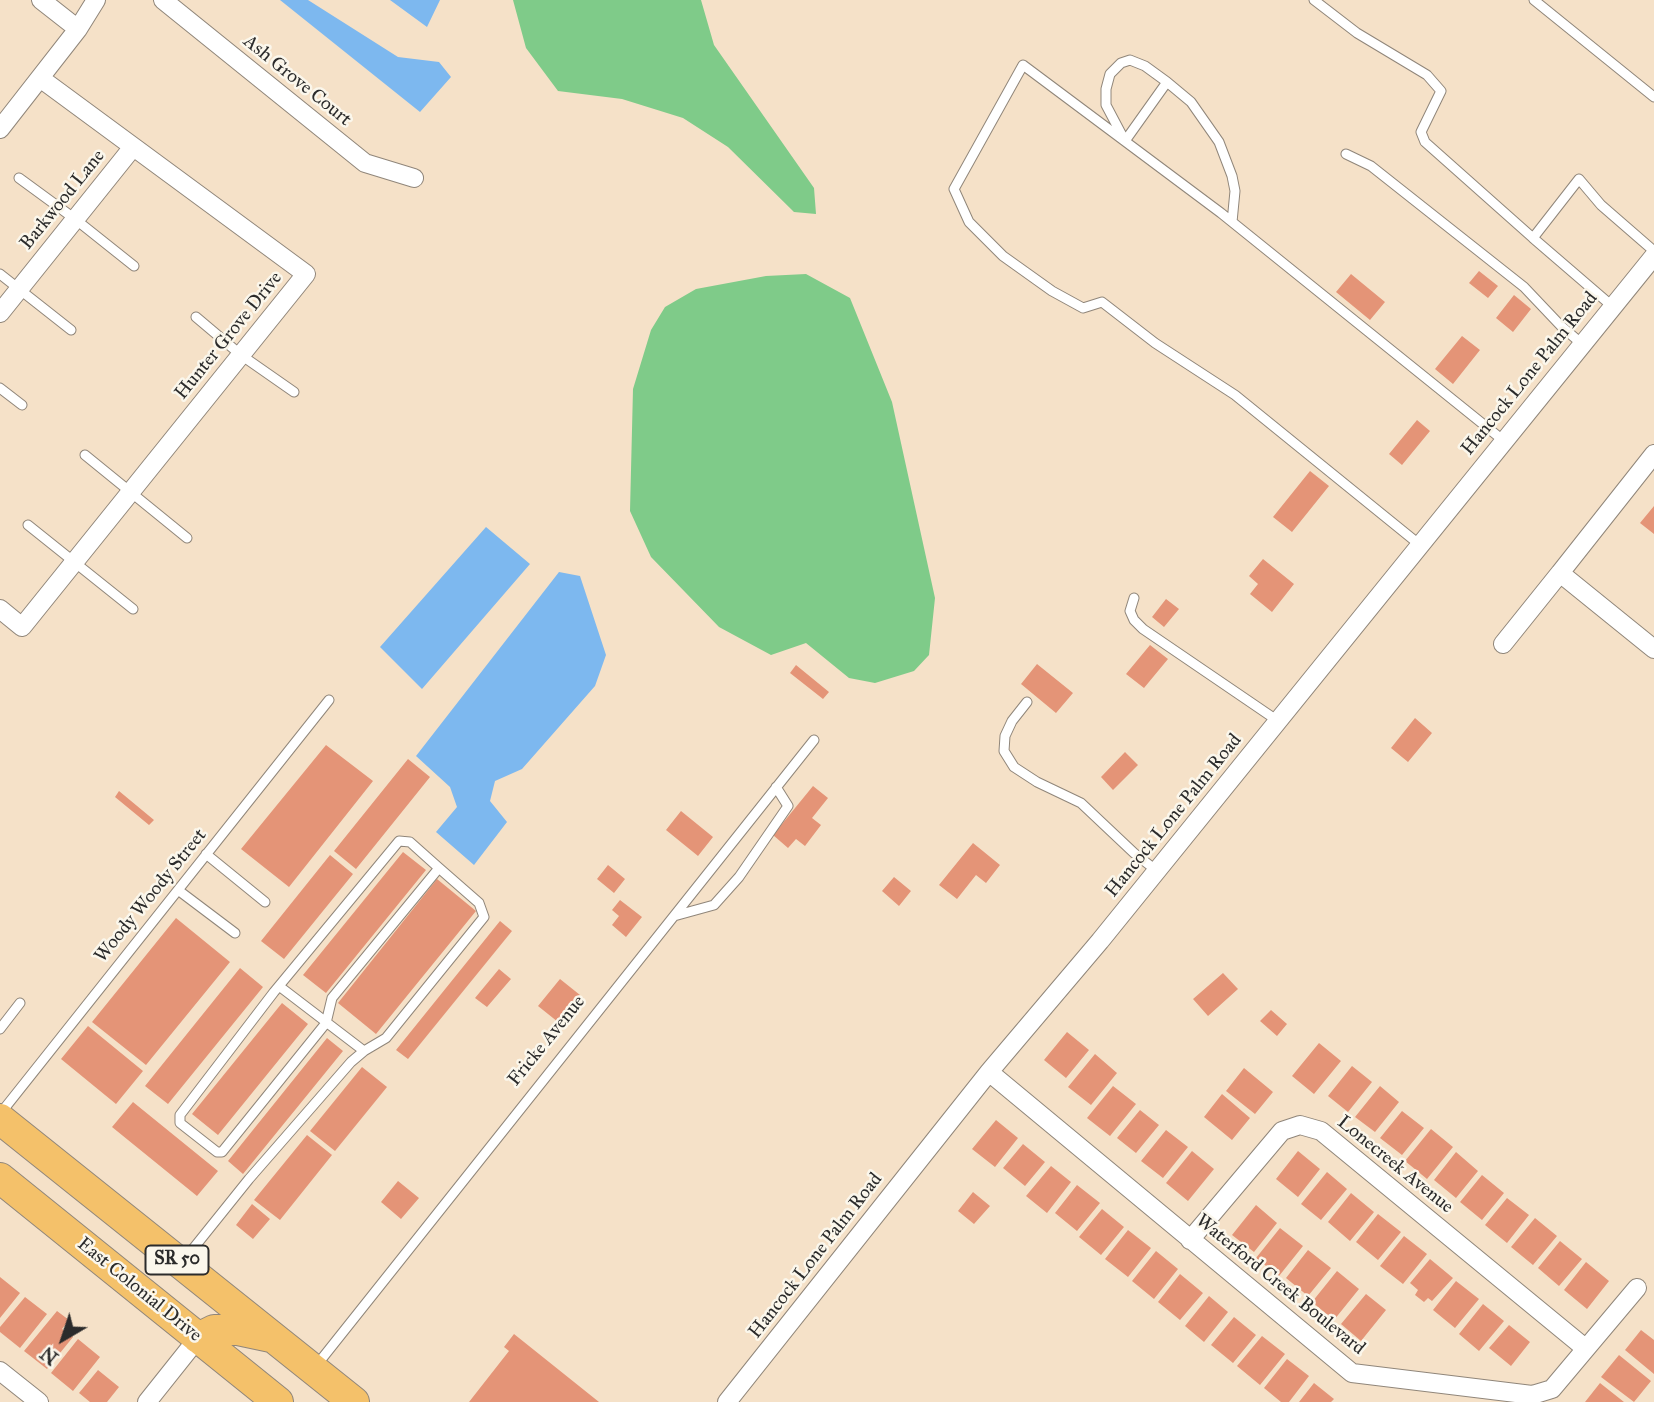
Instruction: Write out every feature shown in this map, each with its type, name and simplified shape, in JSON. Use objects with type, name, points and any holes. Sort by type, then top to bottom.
[{"type":"highway","name":"SR 50","points":[[0,1116],[354,1402]]},
{"type":"highway","name":"East Colonial Drive","points":[[0,1178],[278,1402]]},
{"type":"highway","points":[[198,1338],[214,1330],[238,1330],[274,1338]]},
{"type":"street","points":[[41,0],[78,29]]},
{"type":"street","points":[[0,129],[78,29],[96,0]]},
{"type":"street","name":"Ash Grove Court","points":[[169,2],[365,163],[414,178]]},
{"type":"street","name":"Hunter Grove Drive","points":[[0,609],[22,627],[306,274],[40,78]]},
{"type":"street","name":"Barkwood Lane","points":[[0,313],[133,147]]},
{"type":"street","name":"Hancock Lone Palm Road","points":[[727,1402],[989,1072],[1157,871],[1612,306],[1648,276],[1654,253]]},
{"type":"street","points":[[1503,644],[1654,454]]},
{"type":"street","points":[[1560,573],[1654,649]]},
{"type":"street","name":"Waterford Creek Boulevard","points":[[989,1072],[1352,1373],[1532,1395],[1552,1389],[1637,1288]]},
{"type":"street","name":"Lonecreek Avenue","points":[[1190,1240],[1282,1131],[1300,1125],[1321,1130],[1586,1348]]},
{"type":"street","points":[[147,1402],[198,1338]]},
{"type":"street","points":[[0,1371],[38,1402]]},
{"type":"lane","points":[[1314,0],[1357,33],[1427,75],[1441,91],[1421,132],[1425,142],[1612,306]]},
{"type":"lane","points":[[1534,0],[1654,97]]},
{"type":"lane","points":[[1125,141],[1106,105],[1106,89],[1111,74],[1121,62],[1130,60],[1145,66],[1191,102],[1219,142],[1235,191],[1232,222]]},
{"type":"lane","points":[[1420,545],[1251,407],[1155,343],[1102,302],[1083,308],[1052,291],[1003,256],[969,222],[954,189],[1023,65],[1232,222],[1504,441]]},
{"type":"lane","points":[[1125,141],[1167,82]]},
{"type":"lane","points":[[1346,154],[1371,166],[1524,287],[1582,344]]},
{"type":"lane","points":[[19,178],[134,266]]},
{"type":"lane","points":[[1532,238],[1579,179],[1601,205],[1654,253]]},
{"type":"lane","points":[[0,274],[71,330]]},
{"type":"lane","points":[[196,317],[241,355],[293,392]]},
{"type":"lane","points":[[0,388],[22,405]]},
{"type":"lane","points":[[85,455],[187,538]]},
{"type":"lane","points":[[28,525],[133,609]]},
{"type":"lane","points":[[1134,598],[1130,611],[1143,629],[1278,721]]},
{"type":"lane","name":"Woody Woody Street","points":[[0,1116],[329,700]]},
{"type":"lane","points":[[1027,702],[1012,721],[1005,736],[1004,751],[1014,767],[1037,782],[1081,803],[1157,871]]},
{"type":"lane","name":"Fricke Avenue","points":[[314,1370],[814,740]]},
{"type":"lane","points":[[674,915],[714,905],[739,877],[788,806],[776,787]]},
{"type":"lane","points":[[181,1264],[249,1179],[351,1062],[363,1051],[386,1038],[484,917],[480,903],[410,842],[399,841],[279,986],[180,1115],[180,1123],[217,1152],[222,1152],[326,1023],[332,998],[439,868]]},
{"type":"lane","points":[[206,854],[265,902]]},
{"type":"lane","points":[[178,890],[234,933]]},
{"type":"lane","points":[[279,986],[363,1051]]},
{"type":"lane","points":[[0,1029],[20,1003]]},
{"type":"green space","points":[[513,0],[701,0],[714,45],[814,188],[816,214],[794,212],[728,147],[683,118],[622,99],[558,91],[526,48]]},
{"type":"green space","points":[[806,274],[850,298],[892,402],[935,598],[929,655],[914,671],[875,683],[849,678],[806,643],[771,655],[719,627],[651,557],[630,511],[633,389],[651,330],[665,307],[696,289],[766,276]]},
{"type":"water","points":[[280,0],[308,0],[398,57],[439,62],[451,77],[420,112]]},
{"type":"water","points":[[390,0],[440,0],[427,27]]},
{"type":"water","points":[[486,527],[530,564],[422,689],[380,647]]},
{"type":"water","points":[[559,572],[580,576],[606,655],[595,686],[522,769],[495,781],[490,801],[507,822],[474,865],[436,832],[457,807],[450,787],[416,756]]},
{"type":"building","points":[[1479,271],[1498,286],[1488,298],[1469,283]]},
{"type":"building","points":[[1351,274],[1385,302],[1370,320],[1336,292]]},
{"type":"building","points":[[1514,295],[1531,309],[1513,332],[1496,318]]},
{"type":"building","points":[[1462,336],[1480,350],[1453,384],[1435,369]]},
{"type":"building","points":[[1417,420],[1430,431],[1402,465],[1389,454]]},
{"type":"building","points":[[1310,471],[1329,486],[1292,532],[1273,517]]},
{"type":"building","points":[[1654,506],[1654,534],[1640,523]]},
{"type":"building","points":[[1263,559],[1294,584],[1272,612],[1250,594],[1258,584],[1249,576]]},
{"type":"building","points":[[1166,599],[1179,609],[1164,627],[1152,617]]},
{"type":"building","points":[[1150,645],[1168,659],[1144,688],[1126,674]]},
{"type":"building","points":[[1037,664],[1073,693],[1056,713],[1021,684]]},
{"type":"building","points":[[796,665],[829,692],[823,699],[790,673]]},
{"type":"building","points":[[1415,718],[1432,733],[1408,762],[1391,748]]},
{"type":"building","points":[[326,745],[373,781],[289,887],[241,849]]},
{"type":"building","points":[[1125,752],[1138,765],[1113,790],[1101,777]]},
{"type":"building","points":[[408,759],[430,777],[356,869],[334,851]]},
{"type":"building","points":[[813,786],[828,798],[812,818],[821,825],[805,846],[796,839],[788,848],[773,835]]},
{"type":"building","points":[[119,791],[154,820],[149,825],[115,797]]},
{"type":"building","points":[[681,811],[713,837],[698,856],[666,830]]},
{"type":"building","points":[[973,843],[1000,865],[986,883],[976,875],[957,899],[939,885]]},
{"type":"building","points":[[403,852],[426,870],[326,993],[303,975]]},
{"type":"building","points":[[330,855],[353,874],[284,959],[261,941]]},
{"type":"building","points":[[608,865],[625,879],[614,893],[597,879]]},
{"type":"building","points":[[894,877],[911,891],[899,906],[882,891]]},
{"type":"building","points":[[437,879],[476,911],[376,1034],[338,1003]]},
{"type":"building","points":[[620,900],[642,917],[626,937],[612,925],[619,916],[612,910]]},
{"type":"building","points":[[176,918],[230,962],[146,1065],[92,1022]]},
{"type":"building","points":[[500,921],[512,931],[408,1059],[396,1050]]},
{"type":"building","points":[[240,968],[263,987],[168,1104],[145,1086]]},
{"type":"building","points":[[499,969],[511,979],[487,1007],[475,998]]},
{"type":"building","points":[[1223,973],[1238,989],[1208,1016],[1193,999]]},
{"type":"building","points":[[560,979],[580,995],[558,1022],[538,1006]]},
{"type":"building","points":[[282,1003],[308,1024],[218,1135],[192,1114]]},
{"type":"building","points":[[1271,1010],[1287,1024],[1277,1036],[1260,1021]]},
{"type":"building","points":[[88,1026],[143,1071],[116,1104],[61,1059]]},
{"type":"building","points":[[1067,1032],[1089,1050],[1066,1078],[1044,1060]]},
{"type":"building","points":[[327,1038],[343,1051],[243,1174],[228,1161]]},
{"type":"building","points":[[1319,1043],[1341,1061],[1314,1094],[1292,1076]]},
{"type":"building","points":[[1095,1054],[1117,1073],[1091,1105],[1068,1087]]},
{"type":"building","points":[[1352,1066],[1372,1082],[1348,1112],[1328,1096]]},
{"type":"building","points":[[362,1067],[387,1087],[335,1151],[310,1131]]},
{"type":"building","points":[[1244,1068],[1273,1092],[1255,1114],[1226,1091]]},
{"type":"building","points":[[1113,1086],[1136,1104],[1110,1136],[1087,1118]]},
{"type":"building","points":[[1380,1086],[1399,1102],[1375,1132],[1355,1117]]},
{"type":"building","points":[[1222,1094],[1250,1118],[1232,1140],[1204,1117]]},
{"type":"building","points":[[133,1102],[218,1171],[197,1196],[112,1127]]},
{"type":"building","points":[[1140,1110],[1159,1125],[1136,1153],[1117,1138]]},
{"type":"building","points":[[1402,1111],[1424,1128],[1402,1155],[1380,1138]]},
{"type":"building","points":[[996,1120],[1018,1138],[995,1167],[972,1149]]},
{"type":"building","points":[[1431,1129],[1453,1147],[1427,1179],[1405,1161]]},
{"type":"building","points":[[1166,1130],[1188,1147],[1163,1178],[1141,1161]]},
{"type":"building","points":[[307,1135],[332,1155],[280,1220],[254,1200]]},
{"type":"building","points":[[1023,1144],[1045,1162],[1025,1186],[1003,1168]]},
{"type":"building","points":[[1192,1151],[1214,1169],[1188,1201],[1166,1183]]},
{"type":"building","points":[[1298,1151],[1320,1169],[1298,1197],[1276,1179]]},
{"type":"building","points":[[1456,1152],[1478,1171],[1456,1198],[1434,1180]]},
{"type":"building","points":[[1051,1166],[1071,1182],[1047,1213],[1026,1196]]},
{"type":"building","points":[[1327,1172],[1347,1189],[1321,1220],[1301,1204]]},
{"type":"building","points":[[1482,1175],[1504,1193],[1482,1220],[1460,1202]]},
{"type":"building","points":[[398,1181],[419,1198],[401,1219],[381,1202]]},
{"type":"building","points":[[1077,1185],[1100,1203],[1077,1231],[1055,1213]]},
{"type":"building","points":[[973,1192],[990,1206],[974,1224],[958,1211]]},
{"type":"building","points":[[1351,1193],[1374,1212],[1350,1241],[1328,1222]]},
{"type":"building","points":[[1507,1198],[1529,1215],[1507,1243],[1485,1225]]},
{"type":"building","points":[[252,1204],[270,1219],[253,1239],[236,1225]]},
{"type":"building","points":[[1256,1205],[1277,1223],[1254,1252],[1232,1235]]},
{"type":"building","points":[[1102,1209],[1124,1227],[1101,1255],[1079,1237]]},
{"type":"building","points":[[1378,1214],[1401,1232],[1378,1260],[1356,1242]]},
{"type":"building","points":[[1535,1218],[1557,1236],[1533,1265],[1511,1247]]},
{"type":"building","points":[[1280,1228],[1303,1246],[1279,1276],[1256,1258]]},
{"type":"building","points":[[1128,1230],[1151,1248],[1128,1277],[1105,1259]]},
{"type":"building","points":[[1404,1236],[1427,1254],[1403,1284],[1380,1266]]},
{"type":"building","points":[[1560,1241],[1582,1259],[1559,1286],[1538,1268]]},
{"type":"building","points":[[1308,1250],[1331,1268],[1308,1296],[1286,1278]]},
{"type":"building","points":[[1156,1251],[1178,1269],[1154,1299],[1132,1281]]},
{"type":"building","points":[[1430,1259],[1453,1278],[1432,1301],[1428,1298],[1424,1302],[1415,1295],[1418,1290],[1410,1283]]},
{"type":"building","points":[[1586,1262],[1609,1281],[1587,1309],[1564,1290]]},
{"type":"building","points":[[1337,1271],[1359,1289],[1334,1320],[1312,1302]]},
{"type":"building","points":[[1180,1274],[1203,1293],[1180,1320],[1158,1302]]},
{"type":"building","points":[[0,1277],[20,1293],[0,1318]]},
{"type":"building","points":[[1456,1281],[1479,1299],[1455,1328],[1433,1310]]},
{"type":"building","points":[[1366,1294],[1386,1310],[1361,1341],[1341,1324]]},
{"type":"building","points":[[1209,1296],[1228,1312],[1204,1342],[1185,1326]]},
{"type":"building","points":[[25,1297],[47,1314],[20,1348],[0,1332],[0,1327]]},
{"type":"building","points":[[1483,1304],[1504,1321],[1479,1351],[1459,1334]]},
{"type":"building","points":[[57,1311],[69,1320],[62,1329],[73,1337],[47,1369],[24,1351]]},
{"type":"building","points":[[1234,1317],[1256,1335],[1233,1363],[1211,1345]]},
{"type":"building","points":[[1509,1325],[1530,1342],[1511,1366],[1489,1348]]},
{"type":"building","points":[[1641,1330],[1654,1340],[1654,1374],[1625,1350]]},
{"type":"building","points":[[514,1334],[599,1402],[469,1402],[509,1351],[504,1347]]},
{"type":"building","points":[[1262,1336],[1285,1354],[1260,1385],[1237,1366]]},
{"type":"building","points":[[78,1339],[100,1357],[73,1391],[51,1373]]},
{"type":"building","points":[[1619,1355],[1651,1381],[1634,1402],[1601,1377]]},
{"type":"building","points":[[1287,1359],[1309,1376],[1289,1402],[1281,1402],[1264,1388]]},
{"type":"building","points":[[98,1370],[119,1387],[107,1402],[90,1402],[79,1393]]},
{"type":"building","points":[[1314,1383],[1334,1399],[1331,1402],[1299,1402]]},
{"type":"building","points":[[1600,1383],[1624,1402],[1585,1402]]}]
